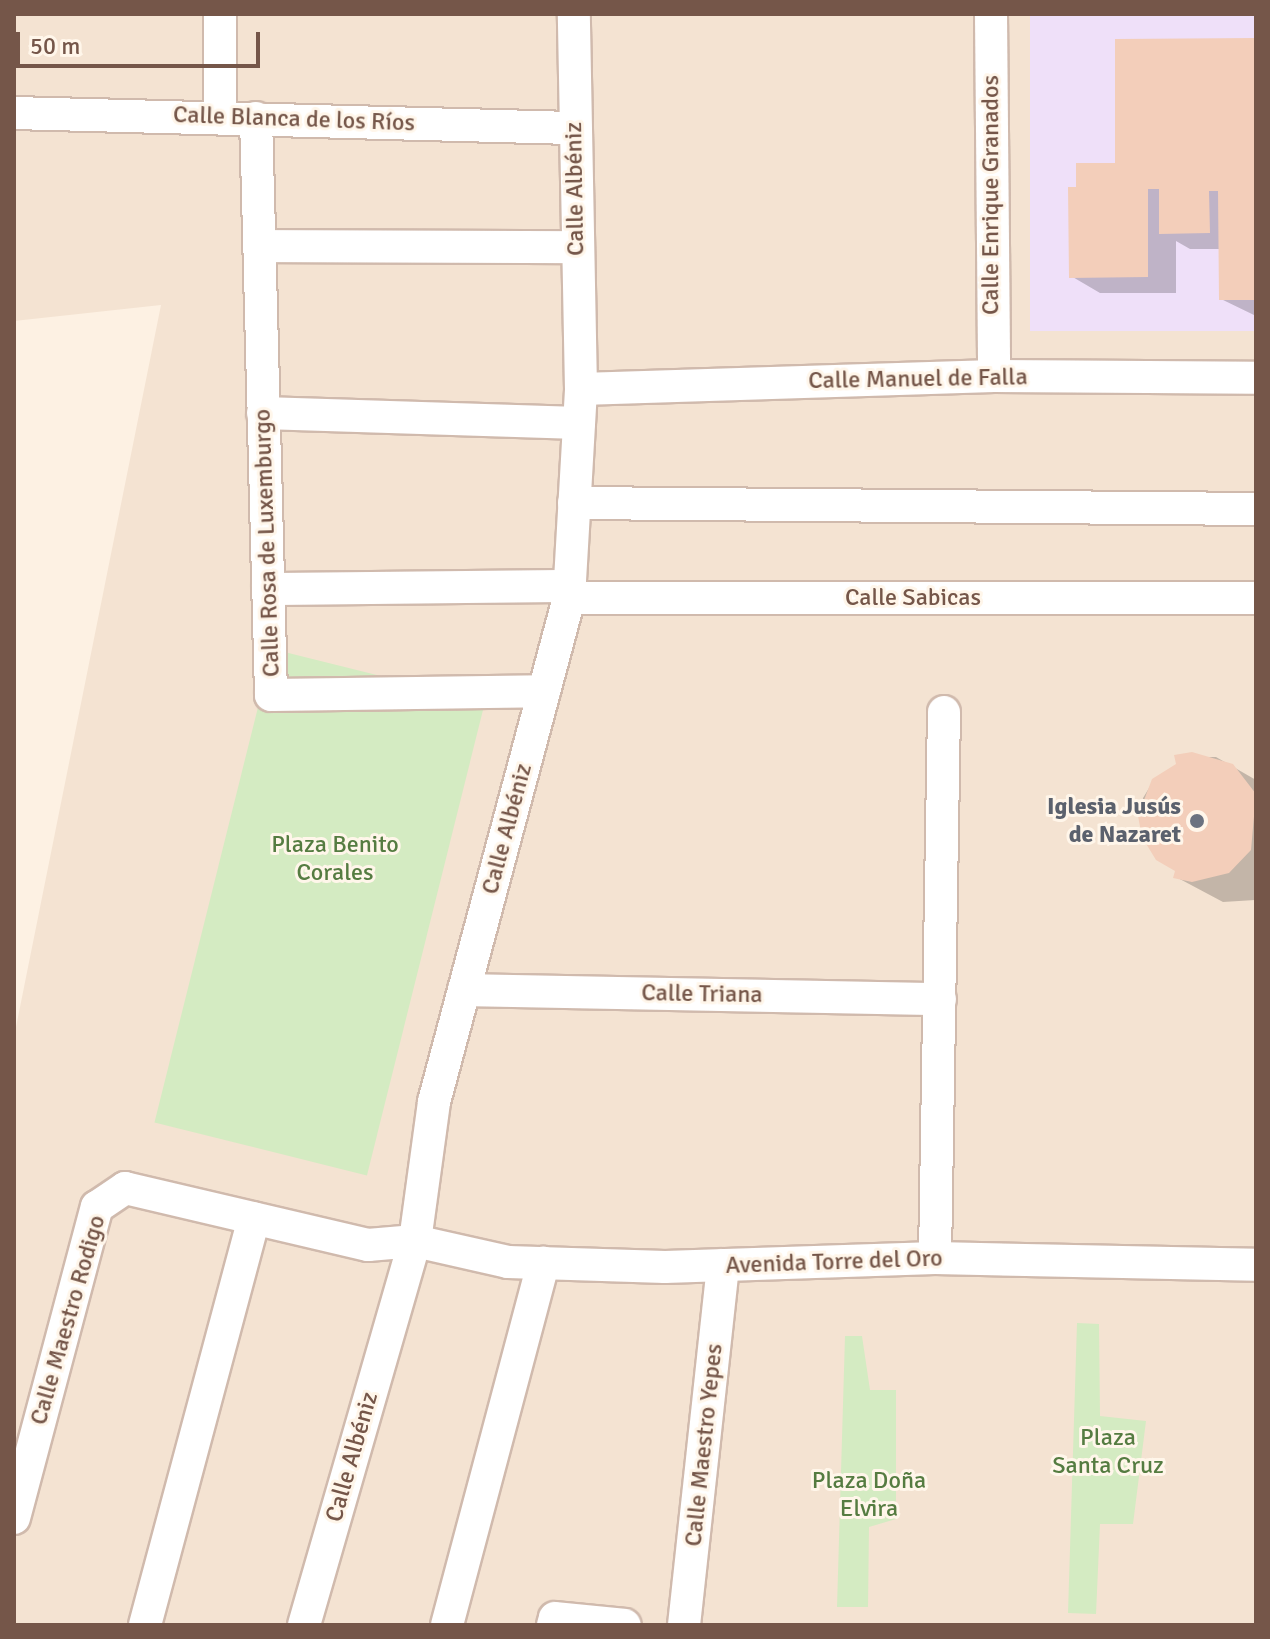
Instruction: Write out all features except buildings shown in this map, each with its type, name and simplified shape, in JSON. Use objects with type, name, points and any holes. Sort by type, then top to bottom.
[{"type":"street","points":[[220,14],[220,117]]},
{"type":"street","name":"Calle Albéniz","points":[[304,1625],[415,1241],[434,1102],[569,592],[581,389],[573,128],[574,14]]},
{"type":"street","name":"Calle Enrique Granados","points":[[991,14],[994,376]]},
{"type":"street","name":"Calle Blanca de los Ríos","points":[[14,113],[573,128]]},
{"type":"street","name":"Calle Rosa de Luxemburgo","points":[[256,118],[271,695],[544,691]]},
{"type":"street","points":[[259,246],[576,247]]},
{"type":"street","name":"Calle Manuel de Falla","points":[[581,389],[994,376],[1256,378]]},
{"type":"street","points":[[263,413],[579,423]]},
{"type":"street","points":[[574,503],[1256,509]]},
{"type":"street","name":"Calle Sabicas","points":[[268,589],[1256,598]]},
{"type":"street","points":[[935,1258],[944,712]]},
{"type":"street","name":"Calle Triana","points":[[464,990],[940,999]]},
{"type":"street","name":"Calle Maestro Rodigo","points":[[14,1518],[97,1207],[125,1188],[368,1245],[415,1241]]},
{"type":"street","points":[[145,1625],[254,1218]]},
{"type":"street","name":"Avenida Torre del Oro","points":[[415,1241],[508,1262],[543,1263],[723,1265],[935,1258],[1256,1265]]},
{"type":"street","points":[[447,1625],[543,1263]]},
{"type":"street","name":"Calle Maestro Yepes","points":[[684,1625],[723,1265]]},
{"type":"street","points":[[553,1625],[555,1618],[625,1625]]},
{"type":"shaded area","points":[[14,14],[1256,14],[1256,1625],[14,1625],[14,1037],[161,305],[14,321]]},
{"type":"shaded area","points":[[1030,14],[1256,14],[1256,331],[1030,331]]},
{"type":"green space","name":"Plaza Benito Corales","points":[[273,649],[485,702],[367,1176],[154,1123]]},
{"type":"green space","name":"Plaza Santa Cruz","points":[[1077,1323],[1099,1324],[1100,1416],[1146,1421],[1133,1524],[1100,1524],[1096,1614],[1068,1613]]},
{"type":"green space","name":"Plaza Doña Elvira","points":[[845,1336],[862,1336],[870,1390],[896,1390],[896,1519],[869,1527],[868,1607],[837,1607]]},
{"type":"place","name":"Iglesia Jusús de Nazaret","points":[[1197,821]]}]
